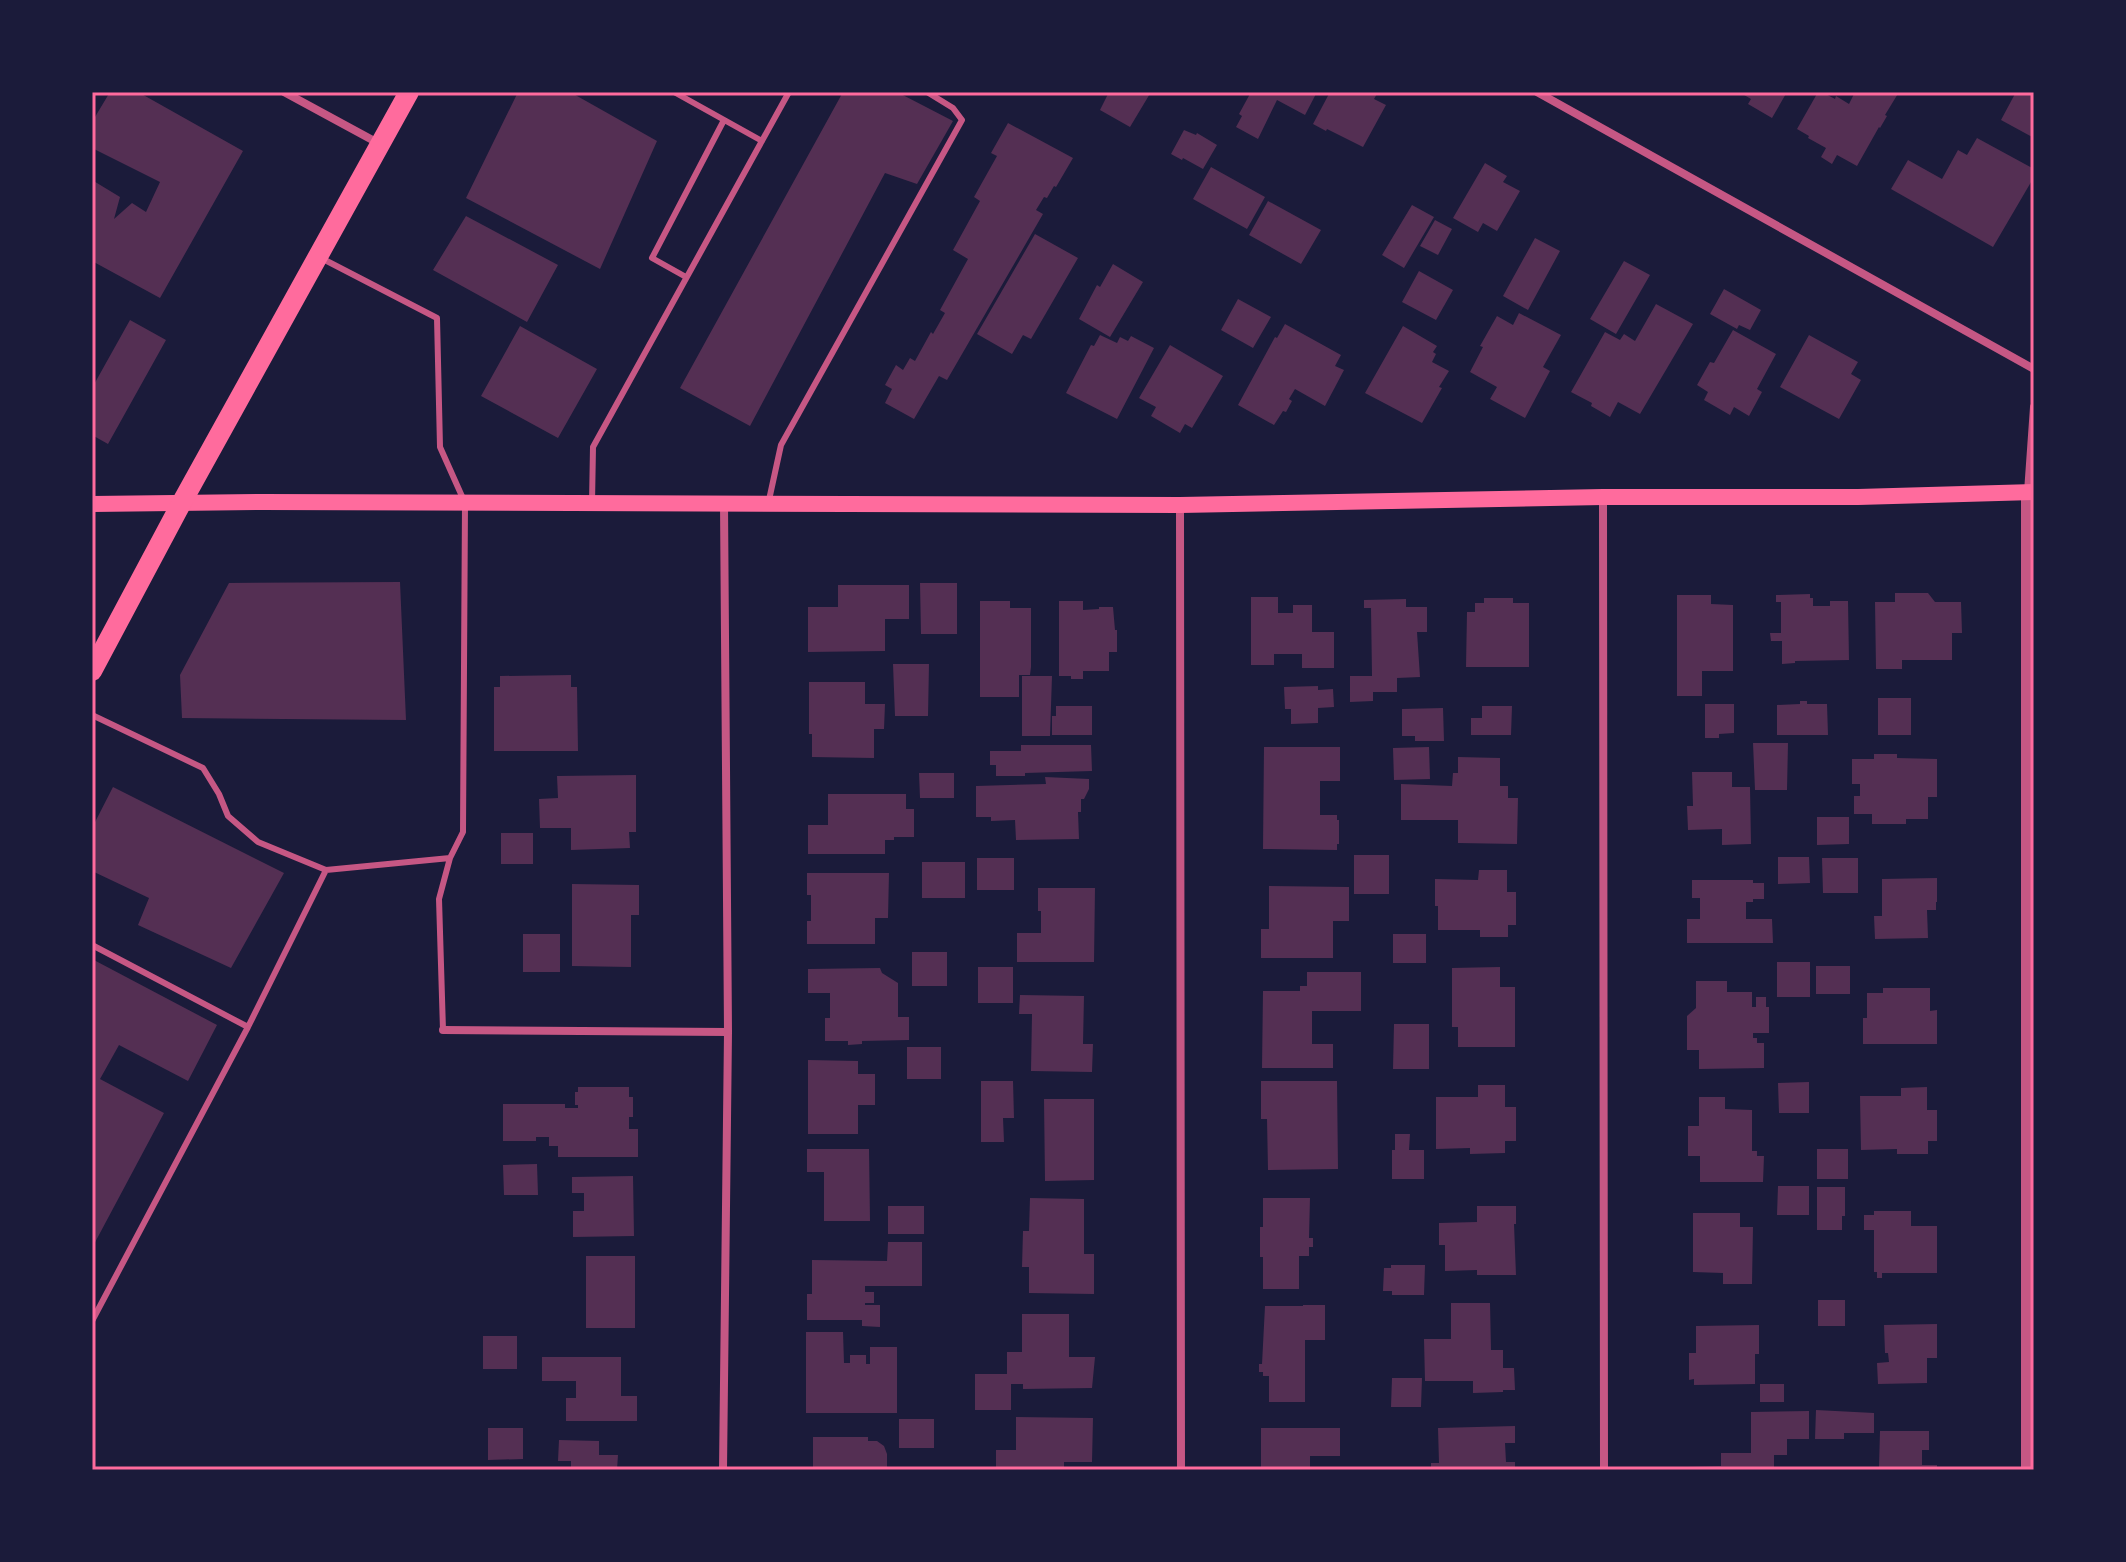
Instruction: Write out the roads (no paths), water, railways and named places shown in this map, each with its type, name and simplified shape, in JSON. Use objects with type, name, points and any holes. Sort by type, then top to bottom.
[{"type":"main road","points":[[92,671],[409,92]]},
{"type":"main road","points":[[92,504],[1180,505],[2031,492]]},
{"type":"street","points":[[284,92],[379,143]]},
{"type":"street","points":[[1537,92],[2034,369]]},
{"type":"street","points":[[2028,1470],[2031,492],[2034,407]]},
{"type":"street","points":[[1603,497],[1604,1470]]},
{"type":"street","points":[[723,1470],[728,1032],[724,504]]},
{"type":"street","points":[[1180,505],[1181,1470]]},
{"type":"street","points":[[443,1030],[728,1032]]},
{"type":"lane","points":[[674,92],[762,141]]},
{"type":"lane","points":[[592,503],[593,447],[789,92]]},
{"type":"lane","points":[[768,504],[781,445],[962,120],[953,108],[927,92]]},
{"type":"lane","points":[[686,277],[652,258],[724,120]]},
{"type":"lane","points":[[319,257],[437,318],[440,447],[465,503],[463,832],[450,858],[439,899],[443,1030]]},
{"type":"lane","points":[[92,715],[203,768],[228,816],[258,842],[326,870],[450,858]]},
{"type":"lane","points":[[92,1321],[248,1027],[326,870]]},
{"type":"lane","points":[[92,945],[248,1027]]}]
